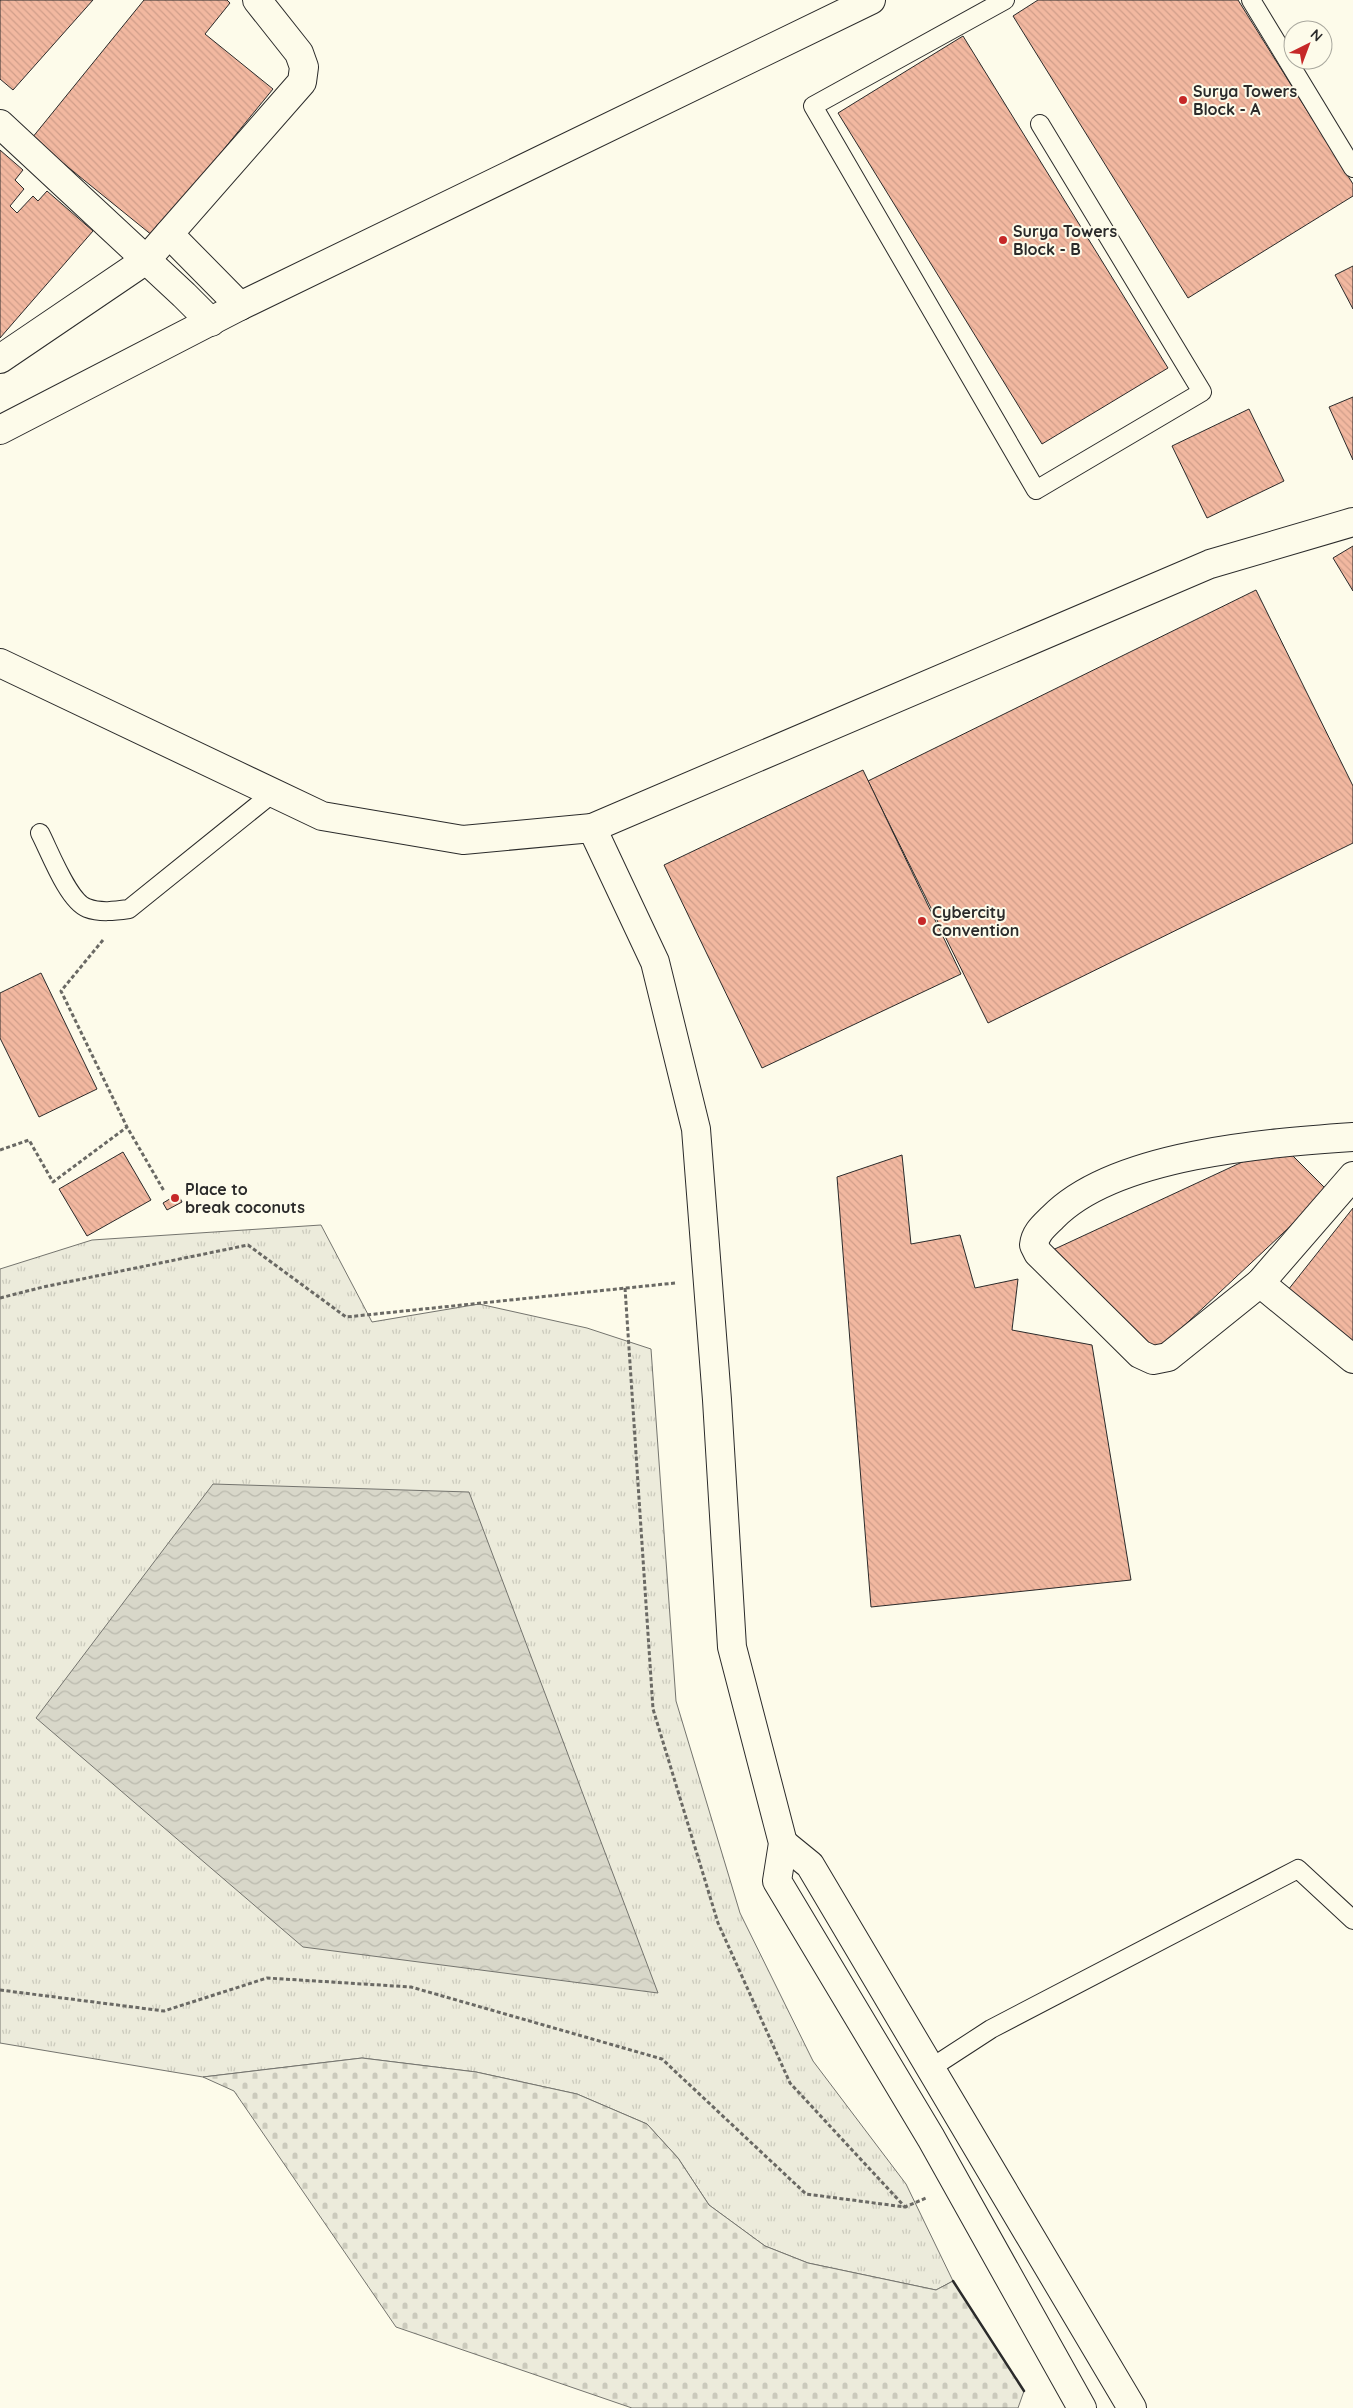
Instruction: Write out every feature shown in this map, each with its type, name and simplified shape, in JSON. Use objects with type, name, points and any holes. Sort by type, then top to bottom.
[{"type":"street","points":[[0,359],[146,260],[302,82],[304,67],[299,53],[257,0]]},
{"type":"street","points":[[0,430],[240,306],[871,0]]},
{"type":"street","points":[[0,124],[211,322]]},
{"type":"street","points":[[169,234],[240,306]]},
{"type":"street","points":[[0,663],[322,816],[463,840],[592,828],[1210,564],[1353,522]]},
{"type":"street","points":[[592,828],[655,962],[696,1129],[708,1280],[732,1647],[783,1843],[777,1881],[957,2184],[1082,2408]]},
{"type":"street","points":[[1353,1137],[1277,1142],[1187,1157],[1108,1181],[1066,1204],[1039,1231],[1034,1245],[1038,1253],[1140,1354],[1153,1360],[1168,1357],[1260,1283],[1353,1176]]},
{"type":"street","points":[[1260,1283],[1353,1359]]},
{"type":"street","points":[[783,1843],[810,1865],[1132,2408]]},
{"type":"lane","points":[[1005,0],[813,106],[1036,490],[1202,392],[1040,124]]},
{"type":"lane","points":[[1251,0],[1353,168]]},
{"type":"lane","points":[[40,833],[73,895],[85,907],[108,912],[129,909],[273,792]]},
{"type":"lane","points":[[931,2068],[991,2029],[1298,1869],[1353,1920]]},
{"type":"path","points":[[129,909],[60,991],[127,1127],[164,1192]]},
{"type":"path","points":[[0,1150],[29,1140],[53,1182],[127,1127]]},
{"type":"path","points":[[0,1298],[43,1287],[248,1245],[346,1317],[708,1280]]},
{"type":"path","points":[[625,1288],[653,1709],[718,1923],[790,2083],[905,2207]]},
{"type":"path","points":[[0,1990],[164,2011],[267,1978],[411,1987],[662,2059],[806,2194],[905,2207],[957,2184]]},
{"type":"green space","points":[[321,1225],[372,1322],[479,1304],[587,1328],[651,1349],[676,1701],[740,1913],[813,2061],[906,2184],[953,2281],[936,2290],[808,2263],[765,2246],[709,2205],[678,2158],[647,2124],[577,2094],[476,2072],[362,2058],[203,2077],[0,2043],[0,1269],[92,1240]]},
{"type":"green space","points":[[362,2058],[476,2072],[577,2094],[647,2124],[678,2158],[709,2205],[765,2246],[808,2263],[936,2290],[953,2281],[1024,2391],[1018,2408],[632,2408],[396,2327],[234,2091],[203,2077]]},
{"type":"water","points":[[213,1484],[469,1492],[658,1993],[303,1947],[36,1718]]},
{"type":"building","points":[[0,0],[93,0],[13,90],[0,79]]},
{"type":"building","points":[[144,0],[227,0],[230,3],[205,34],[273,89],[153,236],[32,138]]},
{"type":"building","name":"Surya Towers Block - A","points":[[1038,0],[1238,0],[1353,184],[1353,196],[1188,298],[1013,16]]},
{"type":"building","name":"Surya Towers Block - B","points":[[963,36],[1168,368],[1042,444],[838,113]]},
{"type":"building","points":[[0,150],[23,170],[15,180],[24,189],[10,206],[17,213],[33,196],[38,201],[47,191],[93,231],[0,338]]},
{"type":"building","points":[[1353,266],[1353,309],[1335,275]]},
{"type":"building","points":[[1353,397],[1353,460],[1329,407]]},
{"type":"building","points":[[1249,409],[1284,481],[1207,518],[1172,446]]},
{"type":"building","points":[[1353,546],[1353,591],[1333,558]]},
{"type":"building","points":[[1256,590],[1353,786],[1353,843],[988,1023],[868,781]]},
{"type":"building","points":[[863,770],[961,974],[762,1068],[664,865]]},
{"type":"building","points":[[41,973],[97,1089],[39,1117],[0,1038],[0,993]]},
{"type":"building","points":[[1281,1144],[1328,1191],[1157,1351],[1044,1254]]},
{"type":"building","points":[[123,1152],[151,1200],[87,1236],[59,1189]]},
{"type":"building","points":[[902,1155],[911,1244],[960,1235],[975,1288],[1018,1279],[1012,1330],[1092,1345],[1131,1580],[871,1607],[837,1177]]},
{"type":"building","name":"Place to break coconuts","points":[[178,1194],[182,1202],[167,1210],[163,1203]]},
{"type":"building","points":[[1353,1208],[1353,1346],[1288,1290]]},
{"type":"wall","points":[[953,2281],[1024,2391]]},
{"type":"place","name":"Surya Towers Block - A","points":[[1183,100]]},
{"type":"place","name":"Surya Towers Block - B","points":[[1003,240]]},
{"type":"place","name":"Cybercity Convention","points":[[922,921]]},
{"type":"place","name":"Place to break coconuts","points":[[175,1198]]}]
